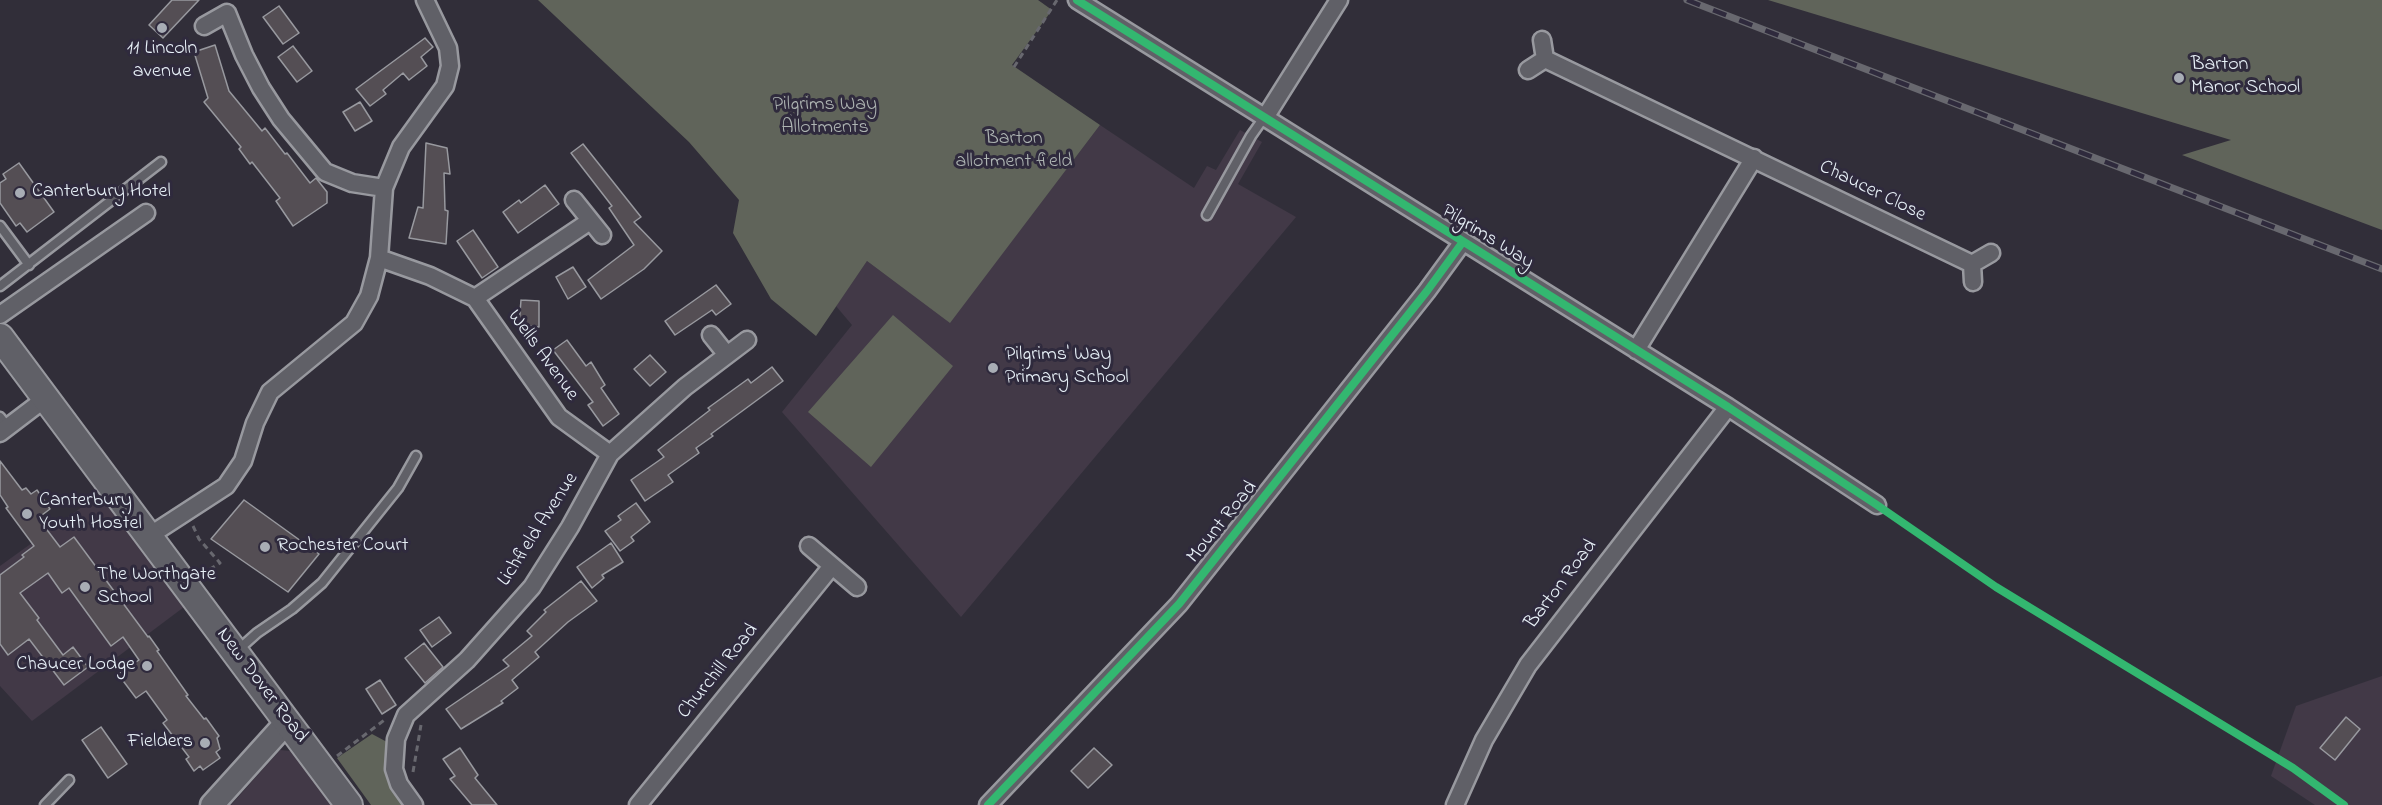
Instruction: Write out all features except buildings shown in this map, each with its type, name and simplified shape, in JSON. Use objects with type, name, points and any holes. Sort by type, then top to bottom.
[{"type":"main road","name":"New Dover Road","points":[[0,337],[349,805]]},
{"type":"main road","points":[[212,805],[287,722]]},
{"type":"street","points":[[149,536],[226,486],[243,461],[255,423],[270,392],[354,322],[369,296],[379,258],[384,188],[401,147],[445,86],[450,66],[448,48],[425,0]]},
{"type":"street","name":"Pilgrims Way","points":[[1077,0],[1266,116],[1462,243],[1728,407],[1877,505]]},
{"type":"street","points":[[1266,116],[1339,0]]},
{"type":"street","points":[[204,26],[227,13],[244,55],[261,88],[281,119],[325,172],[352,183],[384,188]]},
{"type":"street","points":[[1528,70],[1545,59],[1542,40]]},
{"type":"street","name":"Chaucer Close","points":[[1545,59],[1972,264]]},
{"type":"street","points":[[1636,350],[1754,158]]},
{"type":"street","points":[[574,200],[602,235]]},
{"type":"street","points":[[0,315],[146,213]]},
{"type":"street","points":[[475,298],[590,221]]},
{"type":"street","name":"Mount Road","points":[[988,805],[1179,604],[1427,291],[1462,243]]},
{"type":"street","points":[[1973,282],[1972,264],[1991,253]]},
{"type":"street","name":"Wells Avenue","points":[[379,258],[430,276],[475,298],[559,417],[610,454]]},
{"type":"street","points":[[711,335],[727,355]]},
{"type":"street","name":"Lichfield Avenue","points":[[411,801],[399,784],[394,769],[396,739],[406,716],[467,660],[532,587],[570,527],[610,454],[685,387],[747,340]]},
{"type":"street","points":[[3,426],[46,398]]},
{"type":"street","name":"Barton Road","points":[[1455,805],[1484,740],[1528,664],[1728,407]]},
{"type":"street","points":[[809,546],[857,587]]},
{"type":"street","name":"Churchill Road","points":[[638,805],[832,566]]},
{"type":"lane","points":[[1207,215],[1251,136],[1266,116]]},
{"type":"lane","points":[[0,286],[161,162]]},
{"type":"lane","points":[[0,226],[28,265]]},
{"type":"lane","points":[[236,653],[257,633],[292,609],[322,584],[398,488],[416,456]]},
{"type":"lane","points":[[45,805],[69,780]]},
{"type":"path","points":[[1014,67],[1057,0]]},
{"type":"path","points":[[185,584],[220,563],[199,539],[186,511]]},
{"type":"path","points":[[411,801],[426,697]]},
{"type":"path","points":[[321,768],[394,712],[406,716]]},
{"type":"shaded area","name":"Pilgrims' Way Primary School","points":[[1100,125],[1194,188],[1207,166],[1216,170],[1240,130],[1262,142],[1238,184],[1296,217],[961,617],[782,412],[852,325],[836,306],[867,261],[950,322]]},
{"type":"shaded area","name":"The Worthgate School","points":[[100,494],[184,607],[32,721],[0,686],[0,566]]},
{"type":"shaded area","points":[[2382,676],[2382,805],[2315,805],[2271,776],[2296,706]]},
{"type":"shaded area","points":[[280,750],[301,752],[339,805],[231,805]]},
{"type":"green space","name":"Pilgrims Way Allotments","points":[[538,0],[1038,0],[1052,10],[1012,65],[1100,125],[950,323],[867,261],[816,336],[771,299],[733,233],[739,200],[689,142]]},
{"type":"green space","name":"Barton Manor School","points":[[1768,0],[2382,0],[2382,230],[2182,155],[2231,140]]},
{"type":"green space","points":[[893,315],[953,366],[871,467],[808,412]]},
{"type":"green space","points":[[372,734],[387,742],[386,770],[406,805],[371,805],[337,758]]},
{"type":"railway","points":[[1687,0],[2382,269]]},
{"type":"cycle path","points":[[1077,0],[1728,407],[1996,587],[2293,768],[2344,805]]},
{"type":"cycle path","points":[[988,805],[1179,604],[1427,291],[1462,243]]},
{"type":"place","name":"11 Lincoln avenue","points":[[162,28]]},
{"type":"place","name":"Barton Manor School","points":[[2179,78]]},
{"type":"place","name":"Canterbury Hotel","points":[[20,193]]},
{"type":"place","name":"Pilgrims' Way Primary School","points":[[993,368]]},
{"type":"place","name":"Canterbury Youth Hostel","points":[[27,514]]},
{"type":"place","name":"Rochester Court","points":[[265,547]]},
{"type":"place","name":"The Worthgate School","points":[[85,587]]},
{"type":"place","name":"Chaucer Lodge","points":[[147,666]]},
{"type":"place","name":"Fielders","points":[[205,743]]},
{"type":"park label","name":"Barton allotment field","points":[[1014,152]]}]
